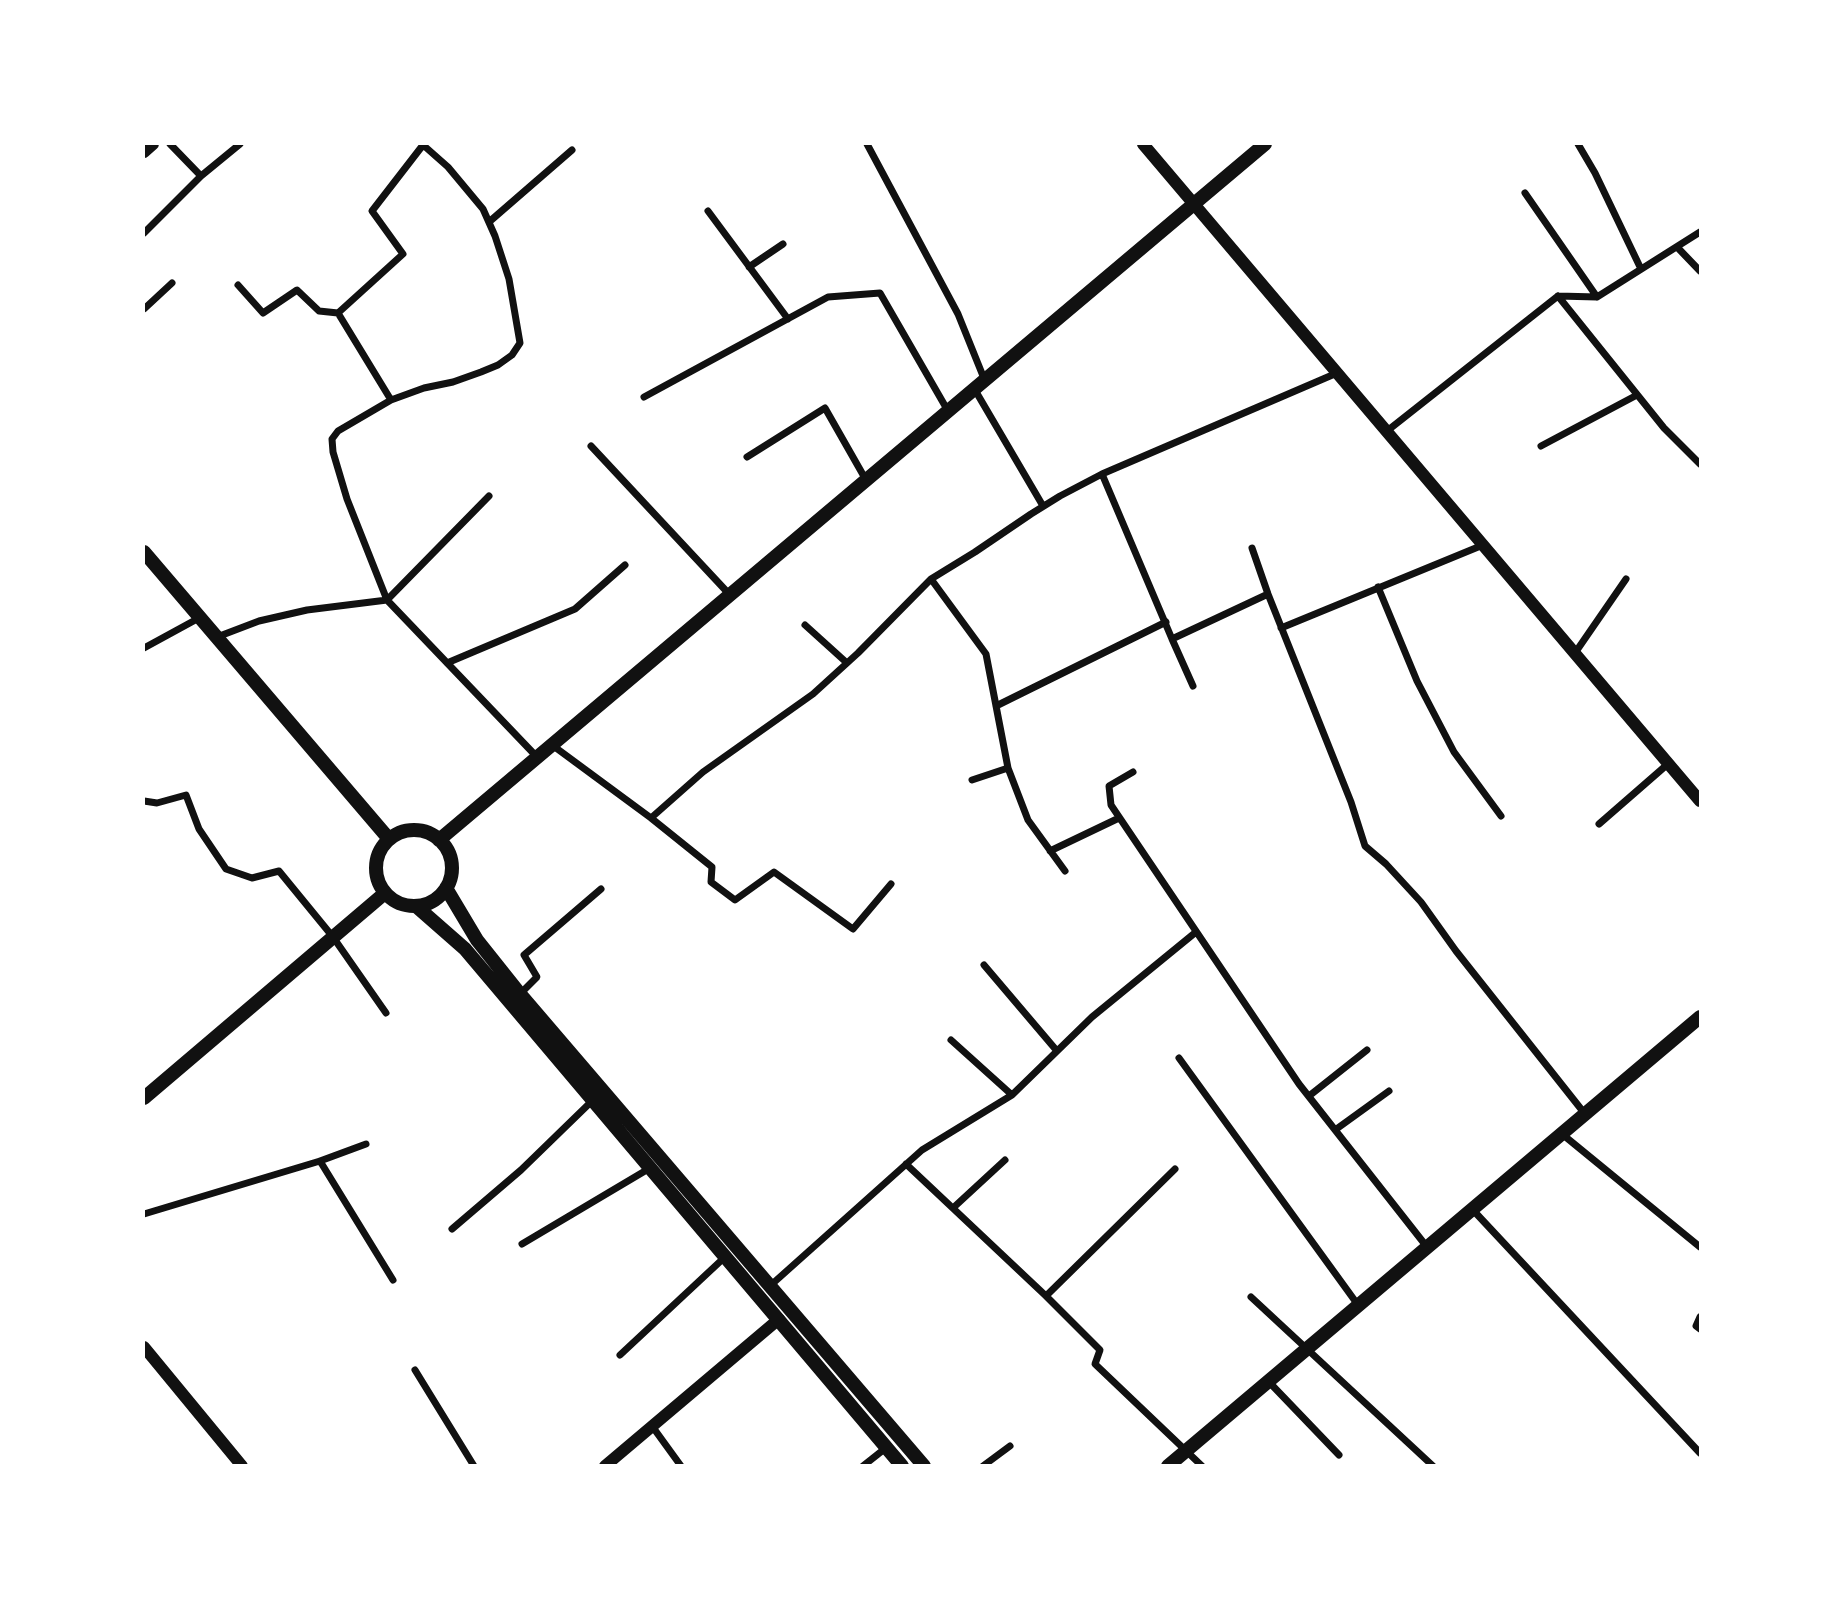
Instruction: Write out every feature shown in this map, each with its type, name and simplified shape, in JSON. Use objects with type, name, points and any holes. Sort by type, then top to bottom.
[{"type":"main road","points":[[439,840],[1265,144]]},
{"type":"main road","points":[[144,552],[388,839]]},
{"type":"main road","points":[[408,830],[430,834],[439,840],[447,850],[451,863],[451,876],[446,888],[438,898],[428,904],[416,906],[394,901],[385,893],[376,872],[376,860],[388,839],[408,830]]},
{"type":"main road","points":[[446,888],[477,940],[520,994],[924,1465]]},
{"type":"main road","points":[[144,1098],[385,893]]},
{"type":"main road","points":[[416,906],[465,949],[902,1465]]},
{"type":"main road","points":[[1168,1465],[1700,1017]]},
{"type":"street","points":[[144,152],[153,144]]},
{"type":"street","points":[[170,144],[201,176]]},
{"type":"street","points":[[144,233],[201,176],[240,144]]},
{"type":"street","points":[[238,285],[263,313],[297,290],[319,311],[338,313],[403,254],[372,211],[422,144],[448,167],[483,209],[509,279],[520,343],[512,355],[481,372],[391,400],[338,431],[332,439],[332,452],[347,499],[387,600],[538,757]]},
{"type":"street","points":[[867,144],[958,314],[980,385],[1043,506]]},
{"type":"street","points":[[1143,144],[1699,796]]},
{"type":"street","points":[[1578,144],[1642,269]]},
{"type":"street","points":[[489,222],[572,150]]},
{"type":"street","points":[[1525,192],[1597,298]]},
{"type":"street","points":[[708,211],[788,319]]},
{"type":"street","points":[[1387,432],[1558,296],[1597,298],[1700,232]]},
{"type":"street","points":[[749,267],[783,244]]},
{"type":"street","points":[[1677,247],[1700,271]]},
{"type":"street","points":[[144,309],[172,283]]},
{"type":"street","points":[[644,397],[828,297],[880,293],[948,412]]},
{"type":"street","points":[[1558,296],[1664,428],[1700,464]]},
{"type":"street","points":[[338,313],[391,400]]},
{"type":"street","points":[[650,818],[703,772],[813,695],[931,579],[1043,506],[1102,474],[1337,373]]},
{"type":"street","points":[[1541,446],[1637,395]]},
{"type":"street","points":[[747,457],[825,408],[866,481]]},
{"type":"street","points":[[591,446],[730,595]]},
{"type":"street","points":[[1102,474],[1193,686]]},
{"type":"street","points":[[216,638],[259,621],[387,600],[489,496]]},
{"type":"street","points":[[1281,628],[1483,545]]},
{"type":"street","points":[[1252,548],[1351,802],[1365,846],[1386,864],[1420,902],[1585,1114]]},
{"type":"street","points":[[447,663],[575,609],[625,565]]},
{"type":"street","points":[[931,579],[986,654],[1007,768],[1028,820],[1065,871]]},
{"type":"street","points":[[1575,653],[1626,579]]},
{"type":"street","points":[[1378,587],[1417,681],[1454,752],[1502,816]]},
{"type":"street","points":[[1172,639],[1268,594]]},
{"type":"street","points":[[144,648],[199,618]]},
{"type":"street","points":[[996,706],[1166,622]]},
{"type":"street","points":[[805,625],[847,663]]},
{"type":"street","points":[[552,745],[712,867],[710,881],[735,900],[774,872],[853,929],[891,884]]},
{"type":"street","points":[[1598,824],[1669,763]]},
{"type":"street","points":[[972,780],[1007,768]]},
{"type":"street","points":[[1133,772],[1110,786],[1111,805],[1119,818],[1309,1096],[1427,1247]]},
{"type":"street","points":[[144,801],[157,803],[186,795],[199,829],[226,869],[251,878],[279,871],[333,937],[386,1013]]},
{"type":"street","points":[[1050,851],[1119,818]]},
{"type":"street","points":[[520,994],[537,977],[524,955],[601,890]]},
{"type":"street","points":[[771,1285],[922,1150],[1012,1095],[1091,1017],[1196,932]]},
{"type":"street","points":[[984,965],[1057,1051]]},
{"type":"street","points":[[951,1040],[1012,1095]]},
{"type":"street","points":[[1309,1096],[1367,1050]]},
{"type":"street","points":[[1179,1058],[1359,1305]]},
{"type":"street","points":[[1335,1130],[1389,1091]]},
{"type":"street","points":[[452,1228],[521,1170],[593,1100]]},
{"type":"street","points":[[1562,1134],[1700,1248]]},
{"type":"street","points":[[144,1214],[320,1161],[366,1144]]},
{"type":"street","points":[[953,1208],[1005,1160]]},
{"type":"street","points":[[320,1161],[393,1280]]},
{"type":"street","points":[[906,1164],[1100,1350],[1095,1364],[1202,1465]]},
{"type":"street","points":[[522,1244],[650,1168]]},
{"type":"street","points":[[1046,1296],[1175,1169]]},
{"type":"street","points":[[1472,1209],[1700,1453]]},
{"type":"street","points":[[620,1355],[726,1256]]},
{"type":"street","points":[[1251,1297],[1433,1465]]},
{"type":"street","points":[[1700,1317],[1696,1326],[1700,1329]]},
{"type":"street","points":[[605,1465],[779,1319]]},
{"type":"street","points":[[144,1347],[242,1465]]},
{"type":"street","points":[[415,1370],[474,1465]]},
{"type":"street","points":[[1268,1381],[1339,1455]]},
{"type":"street","points":[[652,1426],[681,1465]]},
{"type":"street","points":[[983,1465],[1010,1446]]},
{"type":"street","points":[[863,1465],[887,1447]]}]
